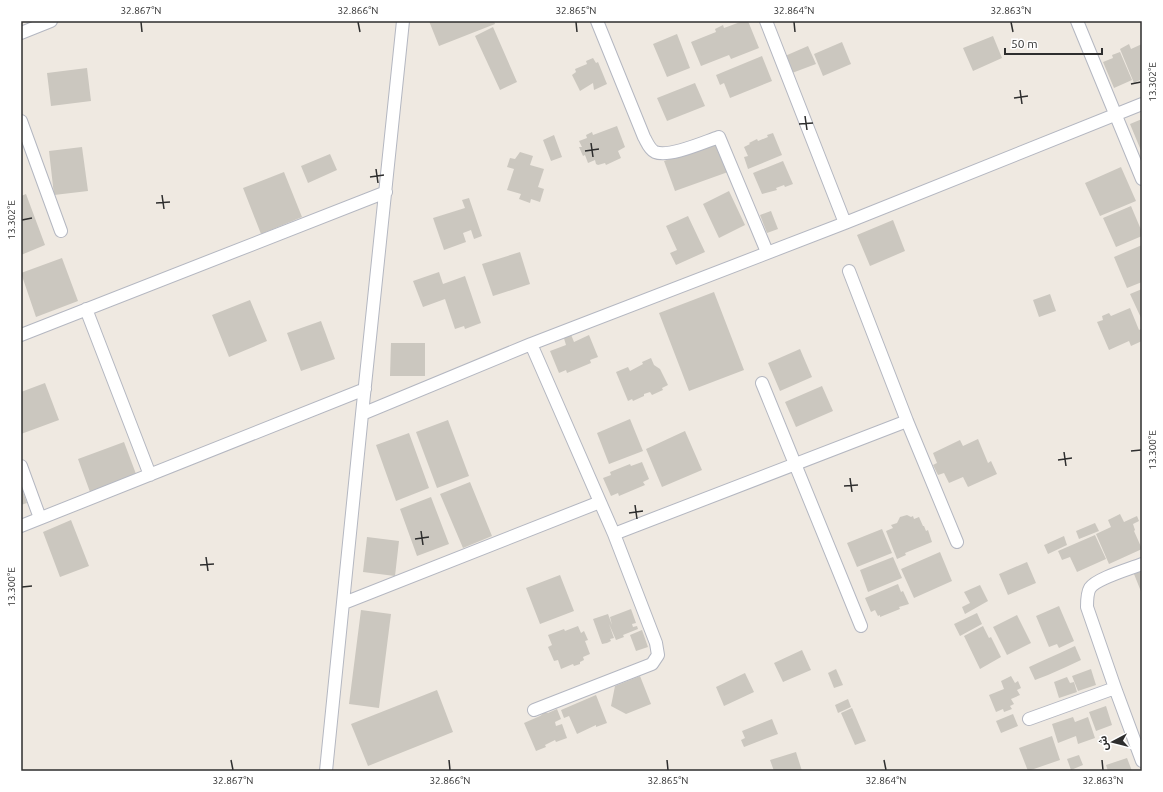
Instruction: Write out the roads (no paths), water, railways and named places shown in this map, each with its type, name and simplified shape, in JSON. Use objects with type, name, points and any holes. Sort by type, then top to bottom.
[{"type":"street","points":[[21,33],[52,21]]},
{"type":"street","points":[[326,771],[344,603],[364,390],[404,21]]},
{"type":"street","points":[[597,21],[649,147],[654,151],[663,154],[719,137],[767,252]]},
{"type":"street","points":[[766,21],[845,223]]},
{"type":"street","points":[[1077,21],[1142,179]]},
{"type":"street","points":[[362,414],[531,344],[845,223],[1142,104]]},
{"type":"street","points":[[21,121],[61,231]]},
{"type":"street","points":[[21,335],[386,192]]},
{"type":"street","points":[[849,271],[907,421],[957,542]]},
{"type":"street","points":[[86,309],[150,475]]},
{"type":"street","points":[[531,344],[614,534],[656,643],[658,655],[652,664],[534,710]]},
{"type":"street","points":[[762,383],[861,626]]},
{"type":"street","points":[[21,526],[364,390]]},
{"type":"street","points":[[614,534],[907,421]]},
{"type":"street","points":[[21,466],[40,518]]},
{"type":"street","points":[[344,603],[600,502]]},
{"type":"street","points":[[1142,564],[1097,582],[1090,589],[1087,607],[1142,761]]},
{"type":"street","points":[[1029,719],[1115,688]]}]
